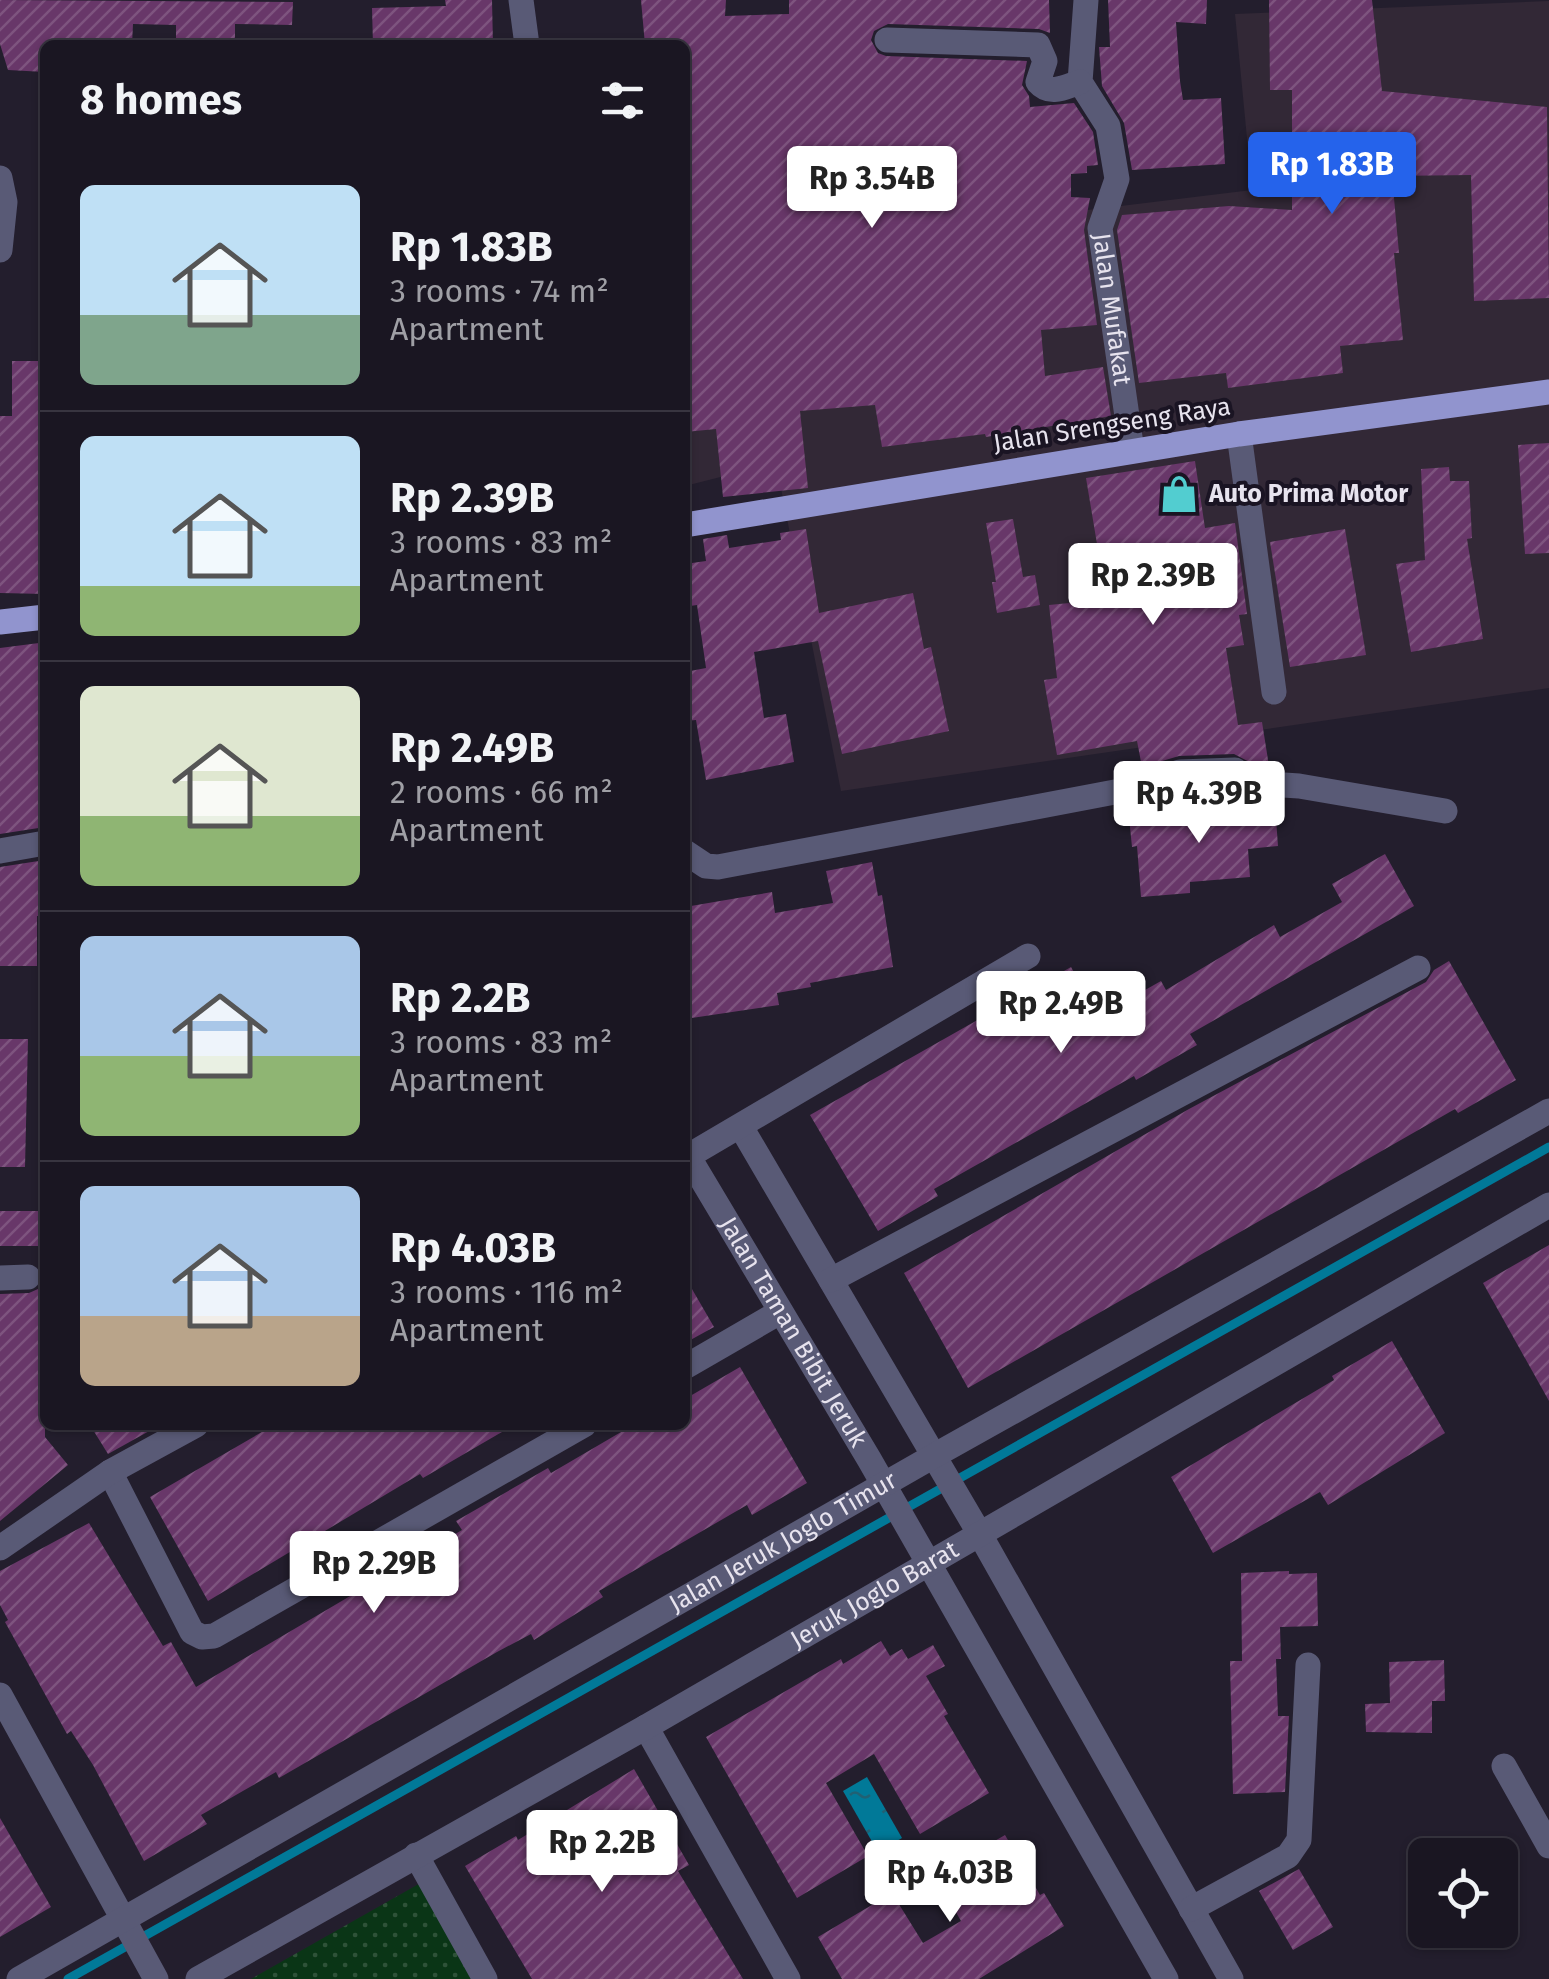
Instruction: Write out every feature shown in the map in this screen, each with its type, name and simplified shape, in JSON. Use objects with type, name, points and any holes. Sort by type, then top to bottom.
[{"type":"main road","name":"Jalan Srengseng Raya","points":[[690,524],[1240,434],[1549,392]]},
{"type":"main road","points":[[0,622],[40,618]]},
{"type":"street","points":[[521,0],[526,40]]},
{"type":"street","points":[[887,40],[1038,45],[1045,61],[1038,82],[1051,91],[1080,82],[1086,0]]},
{"type":"street","name":"Jalan Mufakat","points":[[1080,82],[1108,126],[1118,180],[1100,228],[1132,451]]},
{"type":"street","points":[[0,178],[4,202],[0,250]]},
{"type":"street","points":[[1240,434],[1274,692]]},
{"type":"street","points":[[690,855],[706,866],[718,868],[1120,791],[1180,772],[1235,770],[1253,783],[1299,786],[1445,811]]},
{"type":"street","points":[[0,851],[40,843]]},
{"type":"street","points":[[690,1155],[1028,956]]},
{"type":"street","points":[[831,1280],[1418,968]]},
{"type":"street","name":"Jalan Jeruk Joglo Timur","points":[[19,1979],[129,1928],[934,1456],[1549,1111]]},
{"type":"street","points":[[741,1126],[979,1533],[1230,1979]]},
{"type":"street","name":"Jalan Taman Bibit Jeruk","points":[[690,1162],[928,1562],[1166,1979]]},
{"type":"street","name":"Jeruk Joglo Barat","points":[[198,1979],[646,1727],[1549,1205]]},
{"type":"street","points":[[0,1278],[28,1278]]},
{"type":"street","points":[[690,1364],[780,1312]]},
{"type":"street","points":[[1,1544],[110,1472],[187,1430]]},
{"type":"street","points":[[110,1472],[192,1632],[202,1637],[214,1636],[575,1430]]},
{"type":"street","points":[[1191,1909],[1288,1856],[1299,1840],[1308,1665]]},
{"type":"street","points":[[0,1695],[156,1979]]},
{"type":"street","points":[[646,1727],[788,1979]]},
{"type":"street","points":[[1504,1766],[1549,1846]]},
{"type":"street","points":[[416,1855],[485,1979]]},
{"type":"shaded area","points":[[1549,1],[1549,688],[841,791],[776,463],[690,485],[690,258],[1252,190],[1235,14]]},
{"type":"green space","points":[[424,1881],[478,1979],[251,1979]]},
{"type":"water","points":[[867,1777],[902,1838],[878,1852],[843,1791]]},
{"type":"building","points":[[0,0],[293,2],[292,25],[235,24],[235,40],[176,40],[176,25],[133,24],[132,40],[40,40],[40,72],[8,70],[0,44]]},
{"type":"building","points":[[445,0],[492,0],[493,40],[373,40],[372,8],[446,6]]},
{"type":"building","points":[[641,0],[726,0],[725,16],[789,14],[789,0],[1049,0],[1050,33],[1039,29],[888,24],[874,31],[871,40],[878,53],[886,56],[1027,61],[1022,85],[1030,107],[1074,103],[1093,132],[1098,165],[1087,166],[1087,173],[1071,174],[1071,197],[1090,198],[1084,230],[1097,325],[1041,330],[1045,376],[1103,367],[1111,416],[986,437],[985,434],[882,447],[875,405],[800,411],[808,488],[723,497],[716,429],[690,432],[690,40],[645,40]]},
{"type":"building","points":[[1108,0],[1207,0],[1206,24],[1176,22],[1180,81],[1183,100],[1221,98],[1225,164],[1132,170],[1124,123],[1102,86],[1099,47],[1110,47]]},
{"type":"building","points":[[1269,0],[1372,0],[1382,91],[1547,107],[1549,298],[1474,301],[1471,175],[1392,176],[1399,253],[1394,253],[1403,340],[1340,346],[1343,373],[1228,388],[1226,373],[1139,383],[1117,230],[1122,215],[1229,206],[1292,210],[1292,90],[1270,90]]},
{"type":"building","points":[[12,361],[40,361],[40,594],[0,593],[0,416],[12,416]]},
{"type":"building","points":[[1549,443],[1549,553],[1525,554],[1518,445]]},
{"type":"building","points":[[1195,461],[1205,528],[1235,523],[1247,614],[1239,615],[1244,645],[1226,648],[1238,725],[1262,722],[1269,766],[1259,767],[1234,754],[1179,756],[1142,767],[1137,741],[1057,755],[1044,680],[1057,678],[1049,605],[1100,600],[1091,545],[1097,544],[1086,478]]},
{"type":"building","points":[[1449,467],[1450,481],[1469,481],[1472,538],[1467,539],[1483,639],[1411,652],[1396,564],[1425,560],[1421,469]]},
{"type":"building","points":[[1013,519],[1023,577],[1035,575],[1040,605],[997,613],[986,523]]},
{"type":"building","points":[[806,529],[819,613],[913,593],[924,649],[931,647],[949,731],[842,754],[818,641],[754,652],[764,718],[786,714],[794,762],[706,780],[696,720],[690,721],[690,671],[706,668],[697,605],[690,606],[690,563],[706,561],[703,539],[727,535],[729,548],[781,540],[780,533]]},
{"type":"building","points":[[1345,529],[1366,655],[1290,667],[1270,542]]},
{"type":"building","points":[[39,643],[40,828],[0,834],[0,648]]},
{"type":"building","points":[[1275,805],[1278,846],[1248,849],[1250,877],[1190,882],[1190,893],[1141,897],[1137,846],[1132,847],[1129,817]]},
{"type":"building","points":[[1385,854],[1414,906],[1190,1034],[1197,1045],[1136,1080],[1134,1076],[934,1189],[938,1196],[878,1231],[810,1115],[1071,967],[1099,1016],[1161,981],[1166,990],[1274,925],[1280,937],[1342,902],[1332,884]]},
{"type":"building","points":[[40,861],[37,966],[0,966],[0,867]]},
{"type":"building","points":[[872,862],[878,896],[882,895],[893,967],[777,993],[779,1005],[690,1018],[690,906],[772,892],[775,913],[833,903],[826,871]]},
{"type":"building","points":[[1449,961],[1516,1080],[1458,1113],[1455,1109],[968,1388],[904,1273],[1189,1109],[1426,982],[1434,970]]},
{"type":"building","points":[[0,1039],[28,1039],[25,1167],[0,1167]]},
{"type":"building","points":[[0,1211],[40,1211],[40,1246],[0,1246]]},
{"type":"building","points":[[1549,1245],[1549,1401],[1483,1283]]},
{"type":"building","points":[[690,1286],[714,1327],[690,1340]]},
{"type":"building","points":[[38,1289],[40,1430],[45,1430],[45,1437],[68,1465],[0,1521],[0,1294]]},
{"type":"building","points":[[1392,1341],[1445,1433],[1328,1505],[1320,1492],[1213,1553],[1171,1477]]},
{"type":"building","points":[[740,1367],[807,1483],[752,1515],[747,1505],[599,1591],[603,1597],[534,1640],[531,1634],[497,1652],[279,1778],[276,1772],[201,1815],[207,1824],[144,1861],[93,1765],[71,1731],[67,1734],[5,1622],[8,1620],[0,1605],[0,1571],[89,1523],[163,1646],[171,1642],[196,1687],[462,1530],[456,1521],[548,1468],[551,1473],[624,1430],[690,1430],[690,1396]]},
{"type":"building","points":[[93,1430],[151,1430],[108,1454]]},
{"type":"building","points":[[265,1430],[505,1430],[423,1478],[420,1474],[208,1601],[150,1497]]},
{"type":"building","points":[[1241,1573],[1317,1573],[1318,1626],[1280,1627],[1281,1659],[1276,1659],[1278,1716],[1289,1716],[1285,1792],[1233,1794],[1230,1661],[1242,1661]]},
{"type":"building","points":[[881,1641],[890,1656],[902,1649],[908,1659],[933,1645],[945,1666],[926,1676],[948,1714],[944,1716],[989,1793],[920,1834],[874,1754],[826,1783],[868,1856],[797,1898],[706,1737],[841,1659],[843,1664]]},
{"type":"building","points":[[1444,1660],[1445,1701],[1432,1701],[1432,1733],[1366,1732],[1365,1704],[1390,1703],[1389,1662]]},
{"type":"building","points":[[634,1769],[689,1865],[678,1871],[743,1979],[532,1979],[465,1866],[516,1836],[518,1840]]},
{"type":"building","points":[[0,1818],[51,1907],[0,1937]]},
{"type":"building","points":[[1005,1835],[1040,1895],[1044,1893],[1064,1926],[979,1979],[842,1979],[818,1937],[892,1893],[923,1943],[961,1921],[935,1876]]},
{"type":"building","points":[[1299,1869],[1333,1927],[1293,1950],[1259,1891]]},
{"type":"waterway","points":[[68,1979],[1549,1147]]},
{"type":"place","name":"Auto Prima Motor","points":[[1179,494]]}]
